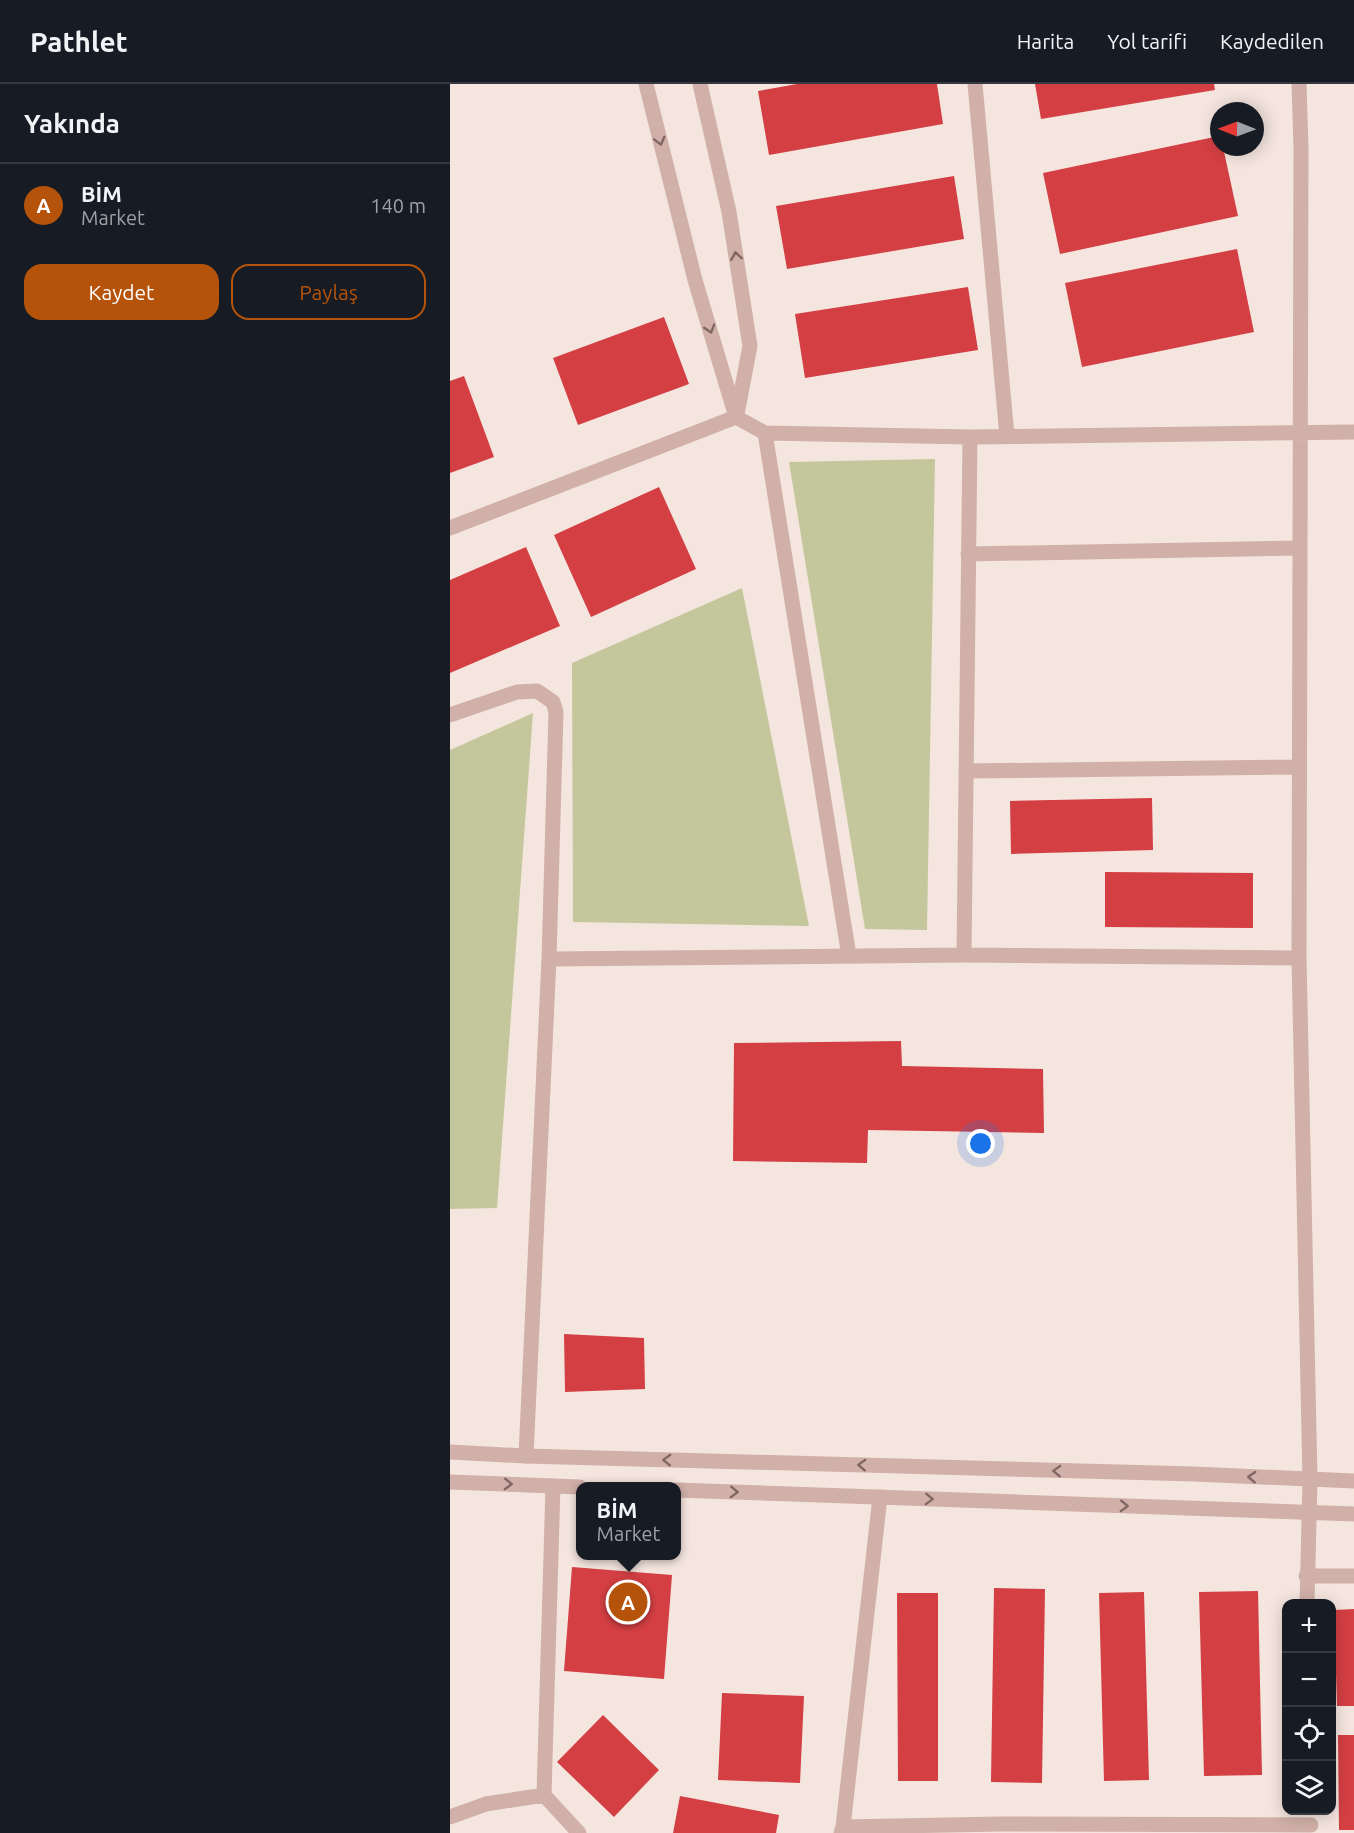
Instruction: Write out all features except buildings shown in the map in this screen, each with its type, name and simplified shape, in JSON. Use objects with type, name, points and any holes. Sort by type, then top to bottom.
[{"type":"street","points":[[646,84],[695,280],[736,417],[765,433],[970,437],[1354,432]]},
{"type":"street","points":[[700,84],[729,212],[750,346],[736,417]]},
{"type":"street","points":[[975,84],[1007,436]]},
{"type":"street","points":[[1299,84],[1301,148],[1299,958],[1310,1480],[1307,1599]]},
{"type":"street","points":[[450,528],[736,417]]},
{"type":"street","points":[[765,433],[849,956]]},
{"type":"street","points":[[964,955],[970,437]]},
{"type":"street","points":[[968,554],[1300,548]]},
{"type":"street","points":[[450,715],[517,692],[537,691],[553,702],[556,712],[549,960],[526,1456]]},
{"type":"street","points":[[966,771],[1299,767]]},
{"type":"street","points":[[549,960],[964,955],[1299,958]]},
{"type":"street","points":[[450,1452],[1354,1481]]},
{"type":"street","points":[[450,1482],[576,1487]]},
{"type":"street","points":[[553,1486],[544,1795],[579,1833]]},
{"type":"street","points":[[681,1490],[1354,1514]]},
{"type":"street","points":[[880,1497],[842,1830],[1311,1823]]},
{"type":"street","points":[[1306,1576],[1354,1576]]},
{"type":"street","points":[[450,1817],[486,1804],[544,1795]]},
{"type":"green space","points":[[935,459],[927,930],[865,929],[789,462]]},
{"type":"green space","points":[[742,588],[809,926],[573,922],[572,663]]},
{"type":"green space","points":[[533,713],[497,1208],[450,1209],[450,750]]},
{"type":"place","name":"BİM","points":[[628,1602]]}]
